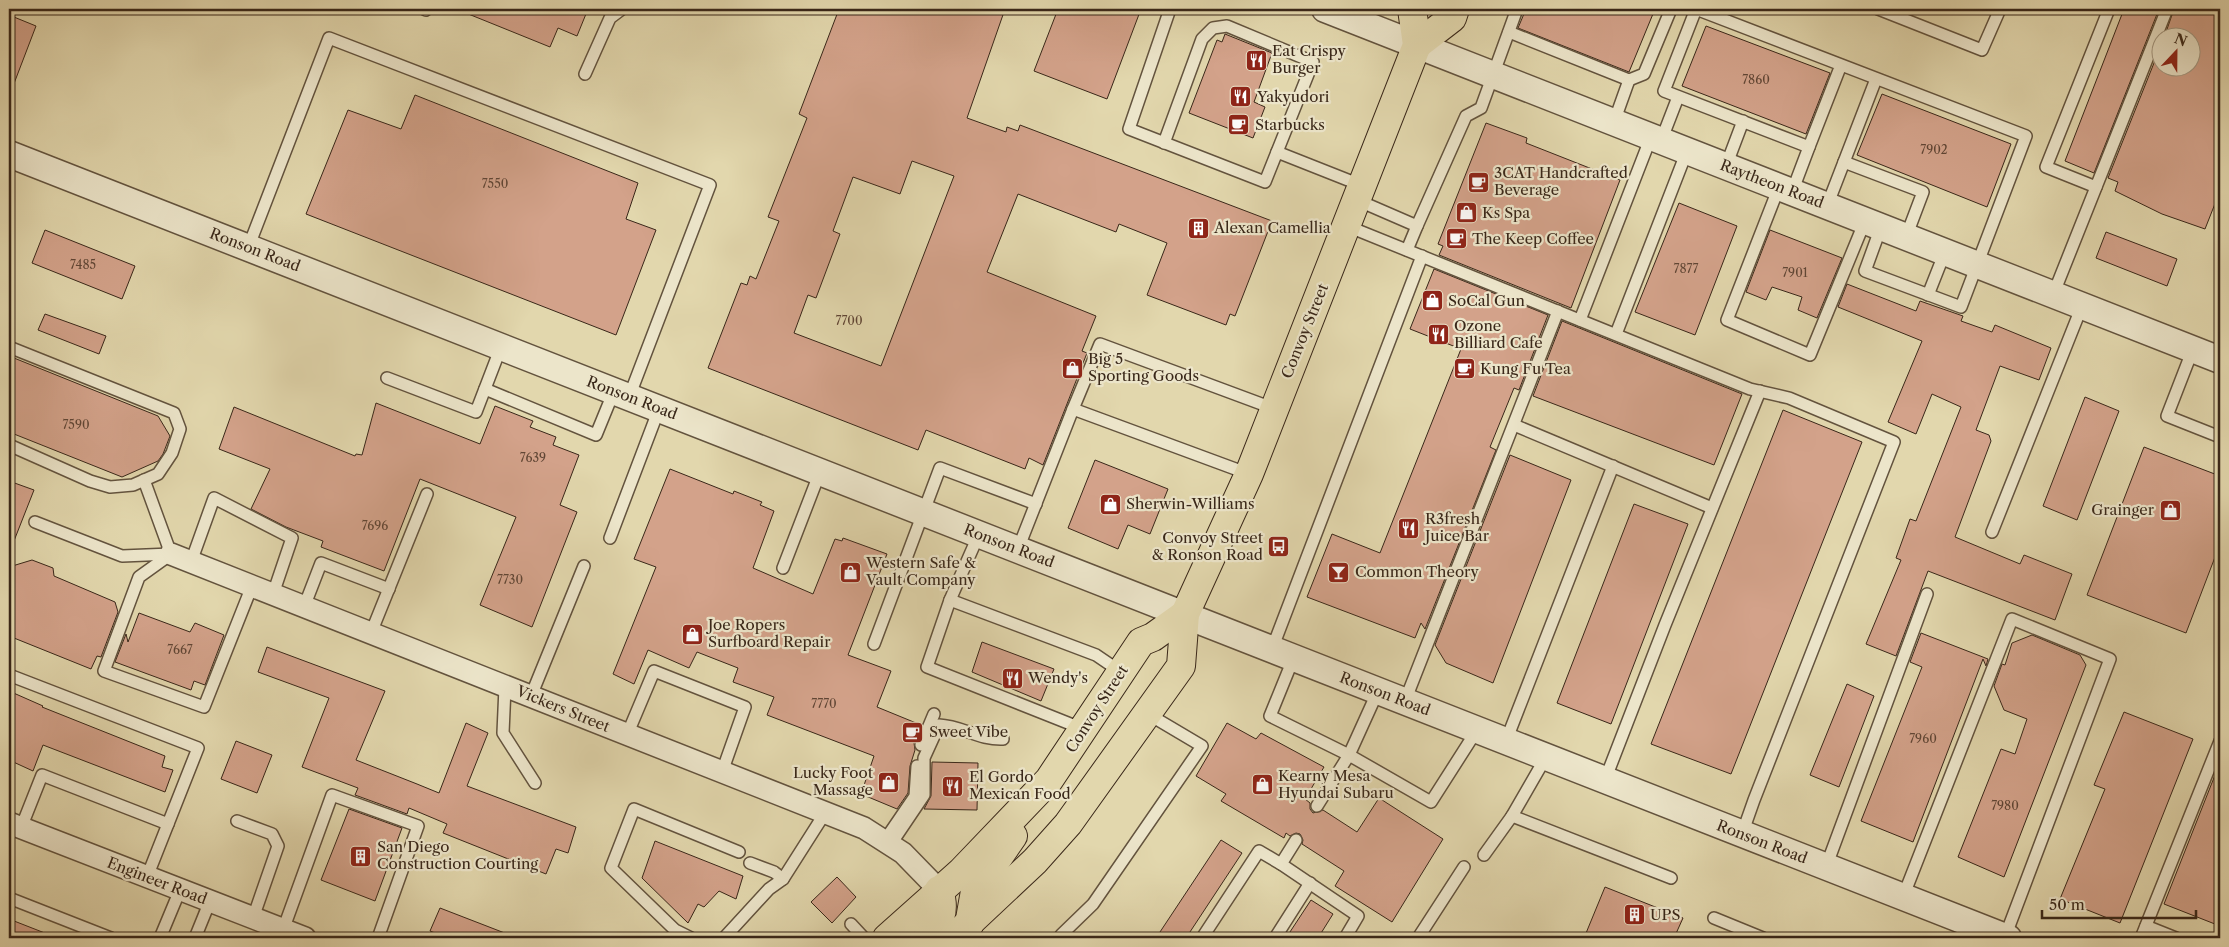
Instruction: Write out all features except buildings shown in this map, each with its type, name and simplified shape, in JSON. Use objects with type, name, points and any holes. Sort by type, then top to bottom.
[{"type":"main road","name":"Convoy Street","points":[[967,934],[1068,824],[1181,666],[1185,614],[1249,474],[1360,193],[1416,45],[1412,9]]},
{"type":"main road","points":[[1416,45],[1452,18],[1455,9]]},
{"type":"main road","name":"Convoy Street","points":[[887,938],[938,890],[961,872],[1049,780],[1141,642],[1152,637],[1185,614]]},
{"type":"main road","points":[[967,934],[975,891],[1049,780]]},
{"type":"main road","points":[[927,938],[941,915],[943,904],[938,890]]},
{"type":"street","name":"Raytheon Road","points":[[1325,9],[2220,360]]},
{"type":"street","name":"Ronson Road","points":[[9,154],[1185,614],[2006,938]]},
{"type":"street","name":"Vickers Street","points":[[171,554],[825,813],[888,842],[903,853],[938,890]]},
{"type":"street","name":"Engineer Road","points":[[15,826],[305,938]]},
{"type":"lane","points":[[584,74],[610,18],[622,9]]},
{"type":"lane","points":[[1164,143],[1202,39],[1213,28],[1227,26],[1241,30],[1313,62],[1265,182],[1164,143],[1129,129],[1170,9]]},
{"type":"lane","points":[[1407,250],[1466,116],[1481,108],[1517,9]]},
{"type":"lane","points":[[1509,32],[1629,80],[1644,74],[1671,9]]},
{"type":"lane","points":[[1809,147],[1664,92],[1696,9],[2026,136],[1962,307],[1865,271],[1873,224]]},
{"type":"lane","points":[[1878,9],[1982,50],[2000,9]]},
{"type":"lane","points":[[2096,187],[2046,167],[2109,9]]},
{"type":"lane","points":[[2053,295],[2167,9]]},
{"type":"lane","points":[[248,248],[329,38],[710,185],[621,394],[596,435],[485,389]]},
{"type":"lane","points":[[1840,65],[1809,147],[1785,189],[1727,320],[1810,356],[1873,224]]},
{"type":"lane","points":[[1827,206],[1876,78]]},
{"type":"lane","points":[[1614,122],[1629,80]]},
{"type":"lane","points":[[1580,320],[1656,139],[1678,97]]},
{"type":"lane","points":[[1726,166],[1743,121]]},
{"type":"lane","points":[[1616,334],[1687,151]]},
{"type":"lane","points":[[1277,152],[1360,193],[1417,226]]},
{"type":"lane","points":[[1844,162],[1923,192],[1906,237]]},
{"type":"lane","points":[[1347,226],[1760,391],[1789,398],[1894,442],[1742,834]]},
{"type":"lane","points":[[1928,295],[1945,252]]},
{"type":"lane","points":[[1422,256],[1283,653],[1270,716],[1349,755],[1431,802],[1478,730]]},
{"type":"lane","points":[[1992,532],[2082,306]]},
{"type":"lane","points":[[1405,701],[1558,311]]},
{"type":"lane","points":[[1018,550],[1100,344],[1275,409]]},
{"type":"lane","points":[[9,347],[174,413],[180,429],[172,453],[158,474],[134,485],[110,487],[90,481],[9,445]]},
{"type":"lane","points":[[387,378],[476,412],[501,347]]},
{"type":"lane","points":[[2193,349],[2167,416],[2220,437]]},
{"type":"lane","points":[[1605,780],[1760,391]]},
{"type":"lane","points":[[610,538],[659,409]]},
{"type":"lane","points":[[1074,409],[1249,474]]},
{"type":"lane","points":[[1514,425],[1712,508]]},
{"type":"lane","points":[[1506,741],[1613,466]]},
{"type":"lane","points":[[874,644],[940,468],[1036,504]]},
{"type":"lane","points":[[783,568],[820,472]]},
{"type":"lane","points":[[144,480],[171,554]]},
{"type":"lane","points":[[371,633],[427,494]]},
{"type":"lane","points":[[191,562],[214,498],[292,538],[272,594]]},
{"type":"lane","points":[[35,522],[122,556],[171,554]]},
{"type":"lane","points":[[979,534],[950,600],[927,667],[1083,729]]},
{"type":"lane","points":[[171,554],[139,577],[104,671],[204,707],[252,586]]},
{"type":"lane","points":[[304,607],[321,563],[388,589]]},
{"type":"lane","points":[[531,696],[584,566]]},
{"type":"lane","points":[[1826,866],[1927,594]]},
{"type":"lane","points":[[950,600],[1096,655],[1121,672]]},
{"type":"lane","points":[[1904,897],[2012,619],[2110,658],[2006,938]]},
{"type":"lane","points":[[627,735],[654,671],[663,674],[745,707],[722,772]]},
{"type":"lane","points":[[9,675],[198,748],[147,877]]},
{"type":"lane","points":[[505,686],[503,734],[535,783]]},
{"type":"lane","points":[[1317,806],[1349,755],[1378,691]]},
{"type":"lane","points":[[888,842],[914,796],[918,754],[934,714]]},
{"type":"lane","points":[[1062,938],[1061,935],[1093,904],[1202,746],[1148,714]]},
{"type":"lane","points":[[888,842],[924,795],[924,758],[940,725],[949,726],[988,740],[1003,740]]},
{"type":"lane","points":[[2141,938],[2220,741]]},
{"type":"lane","points":[[1484,856],[1512,816],[1546,757]]},
{"type":"lane","points":[[15,826],[42,775],[168,824]]},
{"type":"lane","points":[[283,930],[332,795],[418,826],[378,938]]},
{"type":"lane","points":[[691,938],[675,930],[611,868],[634,809],[738,852]]},
{"type":"lane","points":[[724,938],[769,889],[783,879],[825,813]]},
{"type":"lane","points":[[1512,816],[1672,878]]},
{"type":"lane","points":[[237,820],[272,834],[278,846],[253,918]]},
{"type":"lane","points":[[1281,864],[1296,840]]},
{"type":"lane","points":[[1202,938],[1259,851],[1358,916],[1345,938]]},
{"type":"lane","points":[[750,863],[774,872],[783,879]]},
{"type":"lane","points":[[1418,938],[1464,868]]},
{"type":"lane","points":[[1275,938],[1310,883]]},
{"type":"lane","points":[[160,938],[180,890]]},
{"type":"lane","points":[[9,898],[111,938]]},
{"type":"lane","points":[[195,938],[210,901]]},
{"type":"lane","points":[[1714,918],[1763,938]]},
{"type":"lane","points":[[851,924],[864,938]]},
{"type":"lane","points":[[2146,926],[2176,938]]},
{"type":"place","name":"Eat Crispy Burger","points":[[1256,60]]},
{"type":"place","name":"Yakyudori","points":[[1241,97]]},
{"type":"place","name":"Starbucks","points":[[1239,125]]},
{"type":"place","name":"3CAT Handcrafted Beverage","points":[[1478,182]]},
{"type":"place","name":"Ks Spa","points":[[1466,213]]},
{"type":"place","name":"Alexan Camellia","points":[[1198,228]]},
{"type":"place","name":"The Keep Coffee","points":[[1456,239]]},
{"type":"place","name":"SoCal Gun","points":[[1432,301]]},
{"type":"place","name":"Ozone Billiard Cafe","points":[[1438,335]]},
{"type":"place","name":"Big 5 Sporting Goods","points":[[1072,368]]},
{"type":"place","name":"Kung Fu Tea","points":[[1464,369]]},
{"type":"place","name":"Sherwin-Williams","points":[[1110,504]]},
{"type":"place","name":"Grainger","points":[[2170,510]]},
{"type":"place","name":"R3fresh Juice Bar","points":[[1409,528]]},
{"type":"place","name":"Convoy Street & Ronson Road","points":[[1279,547]]},
{"type":"place","name":"Western Safe & Vault Company","points":[[850,572]]},
{"type":"place","name":"Common Theory","points":[[1339,572]]},
{"type":"place","name":"Joe Ropers Surfboard Repair","points":[[692,634]]},
{"type":"place","name":"Wendy's","points":[[1012,678]]},
{"type":"place","name":"Sweet Vibe","points":[[913,732]]},
{"type":"place","name":"Lucky Foot Massage","points":[[889,782]]},
{"type":"place","name":"Kearny Mesa Hyundai Subaru","points":[[1262,785]]},
{"type":"place","name":"El Gordo Mexican Food","points":[[953,786]]},
{"type":"place","name":"San Diego Construction Courting","points":[[361,856]]},
{"type":"place","name":"UPS","points":[[1634,915]]}]
